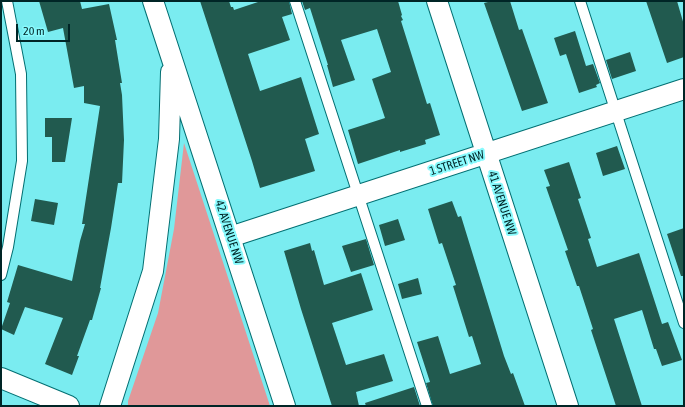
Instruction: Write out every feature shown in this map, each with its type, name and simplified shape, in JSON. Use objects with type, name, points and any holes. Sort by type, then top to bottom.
[{"type":"street","name":"42 AVENUE NW","points":[[153,1],[285,406]]},
{"type":"street","name":"41 AVENUE NW","points":[[436,1],[568,406]]},
{"type":"street","name":"42 AVENUE NW","points":[[110,406],[153,271],[169,139],[172,58]]},
{"type":"street","name":"1 STREET NW","points":[[230,237],[684,89]]},
{"type":"street","points":[[1,378],[69,406]]},
{"type":"lane","points":[[1,275],[8,247],[22,161],[21,74],[7,1]]},
{"type":"lane","points":[[295,1],[427,406]]},
{"type":"lane","points":[[580,1],[684,323]]},
{"type":"shaded area","points":[[184,143],[270,406],[128,406],[128,401],[158,313],[174,229]]},
{"type":"building","points":[[39,1],[80,1],[82,9],[109,4],[117,40],[115,40],[122,83],[120,83],[124,140],[122,183],[118,183],[101,288],[92,320],[90,320],[72,375],[45,364],[63,318],[25,307],[14,335],[1,329],[10,303],[7,302],[18,265],[72,281],[85,224],[82,224],[100,106],[84,103],[84,86],[74,88],[63,28],[48,32]]},
{"type":"building","points":[[200,1],[229,1],[234,10],[261,1],[289,1],[292,14],[282,17],[290,40],[248,54],[260,91],[301,77],[319,134],[305,139],[315,171],[260,188]]},
{"type":"building","points":[[302,1],[398,1],[403,20],[401,21],[427,104],[430,103],[440,135],[425,140],[426,144],[400,152],[400,150],[358,164],[348,130],[385,118],[372,79],[391,72],[377,29],[341,40],[355,80],[333,87],[328,65],[310,8],[305,10]]},
{"type":"building","points":[[492,1],[510,1],[519,30],[522,29],[548,103],[522,111],[484,3]]},
{"type":"building","points":[[646,1],[677,1],[684,25],[684,57],[667,63]]},
{"type":"building","points":[[575,31],[586,66],[593,64],[600,83],[596,85],[597,87],[579,93],[566,54],[560,56],[554,38]]},
{"type":"building","points":[[630,52],[636,71],[612,79],[606,60]]},
{"type":"building","points":[[45,118],[72,118],[65,162],[52,162],[52,137],[45,137]]},
{"type":"building","points":[[617,146],[625,169],[603,176],[596,153]]},
{"type":"building","points":[[569,162],[581,198],[578,199],[591,238],[588,239],[597,267],[639,253],[662,324],[668,322],[682,360],[662,366],[656,349],[654,349],[642,310],[614,319],[642,406],[616,406],[591,330],[593,329],[579,286],[577,286],[565,251],[568,250],[546,187],[550,186],[544,170]]},
{"type":"building","points":[[35,199],[58,203],[54,225],[31,221]]},
{"type":"building","points":[[452,201],[458,217],[461,216],[504,356],[511,374],[513,373],[525,406],[433,406],[426,383],[430,382],[417,342],[438,336],[450,374],[481,364],[472,336],[469,337],[453,286],[456,285],[442,243],[439,244],[428,209]]},
{"type":"building","points":[[398,219],[405,240],[385,246],[379,225]]},
{"type":"building","points":[[684,228],[684,276],[681,276],[667,234]]},
{"type":"building","points":[[366,239],[374,265],[351,272],[342,246]]},
{"type":"building","points":[[310,243],[312,251],[314,250],[324,285],[361,273],[373,310],[332,323],[346,365],[384,354],[393,381],[356,392],[359,406],[332,406],[301,309],[284,251]]},
{"type":"building","points":[[418,278],[422,294],[402,299],[398,284]]},
{"type":"building","points":[[414,387],[420,406],[366,406],[365,403]]}]
